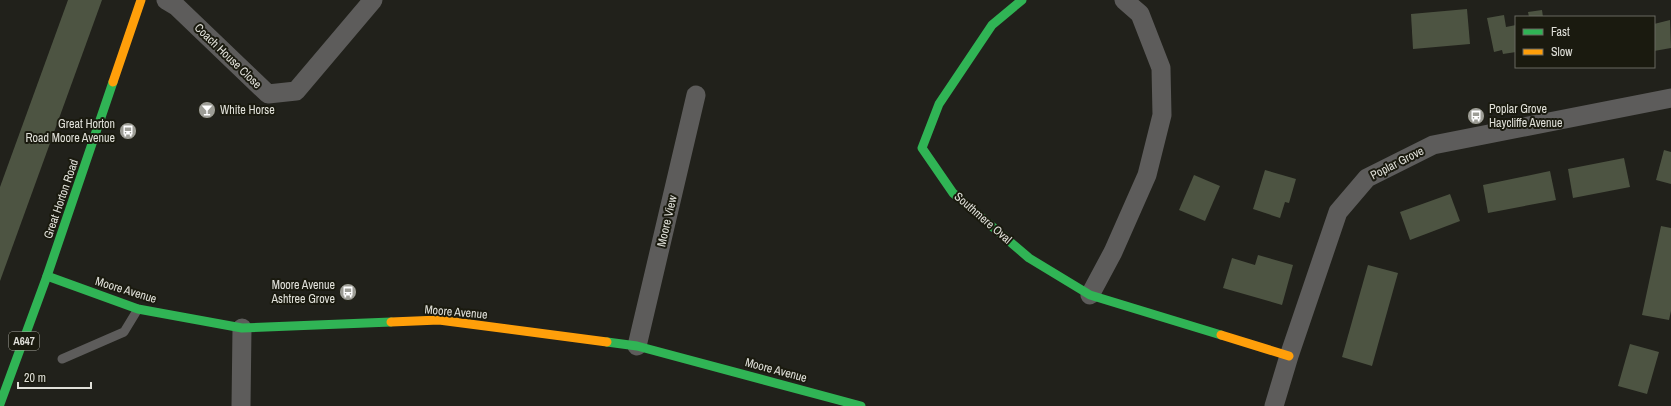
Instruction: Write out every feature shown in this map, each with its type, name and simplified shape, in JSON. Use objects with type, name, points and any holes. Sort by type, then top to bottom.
[{"type":"street","name":"Great Horton Road","points":[[0,404],[47,276],[141,0]]},
{"type":"street","name":"Coach House Close","points":[[166,0],[176,6],[268,94],[296,91],[374,0]]},
{"type":"street","name":"Southmere Oval","points":[[1022,0],[992,24],[939,104],[922,148],[953,193],[1029,258],[1090,295],[1289,356]]},
{"type":"street","points":[[1090,295],[1113,252],[1147,175],[1162,115],[1161,68],[1140,14],[1124,0]]},
{"type":"street","name":"Moore View","points":[[637,346],[696,95]]},
{"type":"street","name":"Poplar Grove","points":[[1274,406],[1289,356],[1338,212],[1366,178],[1433,146],[1671,98]]},
{"type":"street","name":"Moore Avenue","points":[[47,276],[138,309],[242,328],[439,320],[637,346],[861,406]]},
{"type":"street","points":[[242,328],[242,406]]},
{"type":"street","points":[[0,374],[8,384]]},
{"type":"lane","points":[[62,358],[124,332],[138,309]]},
{"type":"building","points":[[68,0],[102,0],[0,281],[0,187]]},
{"type":"building","points":[[1467,9],[1470,44],[1413,49],[1411,14]]},
{"type":"building","points":[[1542,10],[1543,16],[1529,16],[1528,12]]},
{"type":"building","points":[[1504,15],[1506,27],[1515,25],[1515,52],[1503,54],[1502,50],[1494,52],[1487,18]]},
{"type":"building","points":[[1670,20],[1671,48],[1655,51],[1655,24]]},
{"type":"building","points":[[1664,150],[1671,152],[1671,184],[1656,180]]},
{"type":"building","points":[[1624,158],[1630,187],[1573,198],[1568,169]]},
{"type":"building","points":[[1265,170],[1296,179],[1289,203],[1285,202],[1280,218],[1253,209]]},
{"type":"building","points":[[1550,171],[1556,200],[1488,213],[1483,185]]},
{"type":"building","points":[[1194,175],[1220,186],[1205,221],[1179,210]]},
{"type":"building","points":[[1450,194],[1460,221],[1410,240],[1400,212]]},
{"type":"building","points":[[1661,226],[1671,228],[1671,311],[1669,320],[1642,315]]},
{"type":"building","points":[[1258,255],[1293,265],[1282,305],[1223,288],[1232,258],[1255,265]]},
{"type":"building","points":[[1368,265],[1398,273],[1372,366],[1342,357]]},
{"type":"building","points":[[1630,344],[1659,352],[1647,394],[1618,386]]},
{"type":"traffic: fast","points":[[1022,0],[992,25],[939,104],[922,148],[953,193],[1029,258],[1090,295],[1221,335]]},
{"type":"traffic: fast","points":[[0,404],[47,276],[113,82]]},
{"type":"traffic: fast","points":[[47,276],[138,309],[242,328],[391,322]]},
{"type":"traffic: fast","points":[[607,342],[637,346],[861,406]]},
{"type":"traffic: slow","points":[[113,82],[141,0]]},
{"type":"traffic: slow","points":[[391,322],[439,320],[607,342]]},
{"type":"traffic: slow","points":[[1221,335],[1289,356]]},
{"type":"place","name":"White Horse","points":[[207,110]]},
{"type":"place","name":"Poplar Grove Haycliffe Avenue","points":[[1476,116]]},
{"type":"place","name":"Great Horton Road Moore Avenue","points":[[128,131]]},
{"type":"place","name":"Moore Avenue Ashtree Grove","points":[[348,292]]}]
